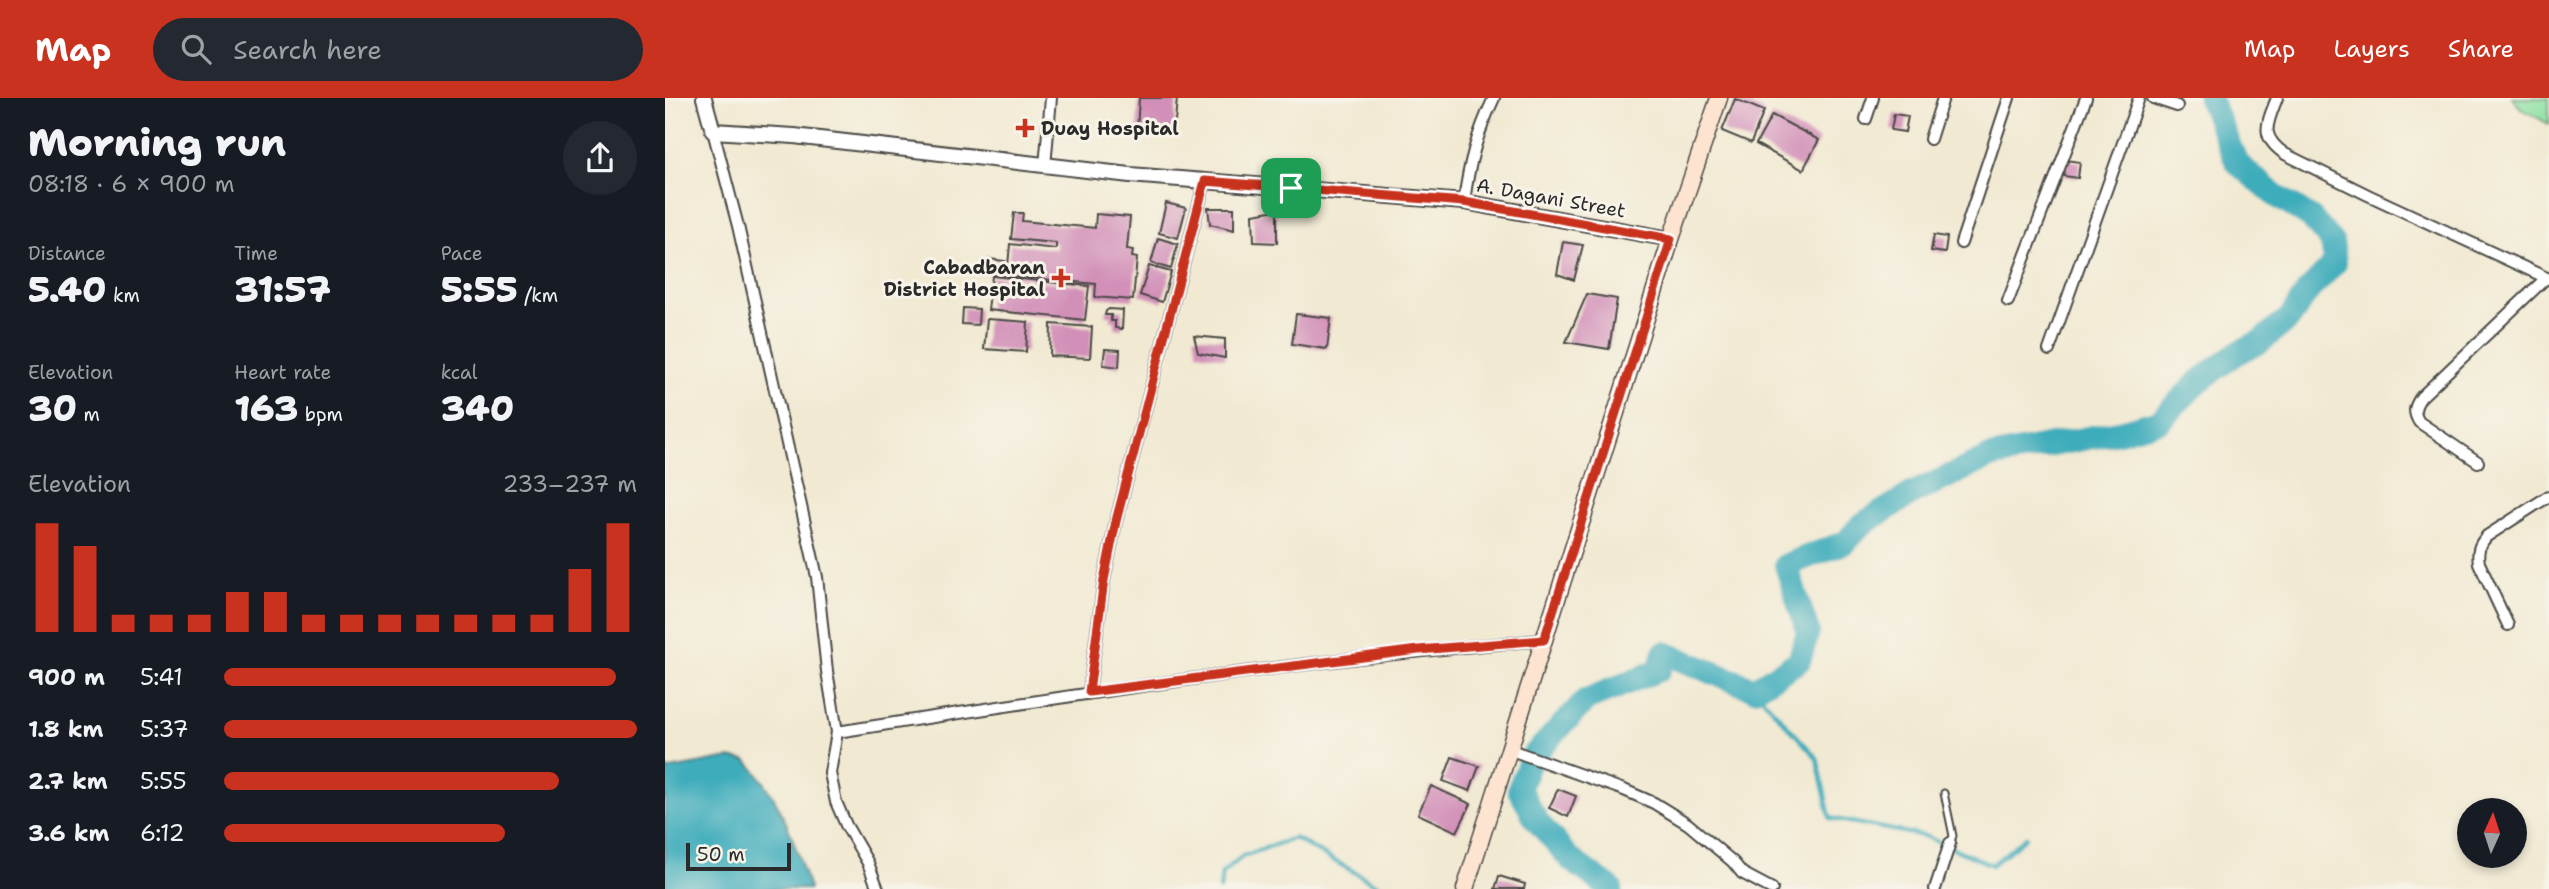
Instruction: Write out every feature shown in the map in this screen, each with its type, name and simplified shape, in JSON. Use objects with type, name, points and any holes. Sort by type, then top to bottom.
[{"type":"main road","points":[[1465,889],[1512,751],[1544,640],[1671,239],[1719,98]]},
{"type":"street","points":[[704,98],[747,265],[817,576],[837,732],[830,773],[836,802],[879,889]]},
{"type":"street","points":[[1045,166],[1051,98]]},
{"type":"street","points":[[1464,202],[1468,164],[1494,98]]},
{"type":"street","points":[[1866,119],[1873,98]]},
{"type":"street","points":[[1930,139],[1943,98]]},
{"type":"street","points":[[1961,243],[2009,98]]},
{"type":"street","points":[[2008,301],[2085,98]]},
{"type":"street","points":[[2049,350],[2139,98]]},
{"type":"street","points":[[2153,98],[2177,106]]},
{"type":"street","points":[[2277,98],[2268,121],[2268,138],[2285,155],[2547,278],[2421,397],[2414,407],[2419,422],[2478,463]]},
{"type":"street","name":"A. Dagani Street","points":[[713,131],[794,136],[1045,166],[1464,202],[1671,239]]},
{"type":"street","points":[[1089,692],[1104,580],[1116,521],[1205,181]]},
{"type":"street","points":[[2508,625],[2479,563],[2480,545],[2487,536],[2549,496]]},
{"type":"street","points":[[837,732],[1089,692],[1418,650],[1544,640]]},
{"type":"street","points":[[1512,751],[1654,803],[1688,824],[1742,873],[1772,889]]},
{"type":"street","points":[[1935,889],[1950,843]]},
{"type":"lane","points":[[1944,793],[1952,836],[1950,843]]},
{"type":"green space","points":[[2512,98],[2549,98],[2549,124],[2522,109]]},
{"type":"water","points":[[729,758],[747,761],[769,790],[792,838],[809,889],[665,889],[665,770]]},
{"type":"building","points":[[1139,98],[1177,98],[1174,133],[1137,131]]},
{"type":"building","points":[[1735,99],[1764,111],[1751,143],[1722,131]]},
{"type":"building","points":[[1894,114],[1908,116],[1905,132],[1891,130]]},
{"type":"building","points":[[1772,115],[1819,140],[1803,170],[1756,144]]},
{"type":"building","points":[[2066,160],[2080,162],[2078,178],[2064,176]]},
{"type":"building","points":[[1166,203],[1186,208],[1178,238],[1159,233]]},
{"type":"building","points":[[1208,208],[1234,208],[1234,230],[1210,224]]},
{"type":"building","points":[[1277,210],[1277,243],[1254,242],[1253,214]]},
{"type":"building","points":[[1014,213],[1023,213],[1022,221],[1095,228],[1096,214],[1130,217],[1127,249],[1133,250],[1132,257],[1137,258],[1133,300],[1095,297],[1096,284],[1007,276],[1010,244],[1056,249],[1056,243],[1011,239]]},
{"type":"building","points":[[1934,235],[1947,237],[1945,253],[1931,251]]},
{"type":"building","points":[[1158,238],[1178,244],[1171,269],[1151,263]]},
{"type":"building","points":[[1563,242],[1583,245],[1574,280],[1557,274]]},
{"type":"building","points":[[989,259],[1005,261],[1004,275],[988,274]]},
{"type":"building","points":[[1149,266],[1171,272],[1162,302],[1140,295]]},
{"type":"building","points":[[992,276],[1089,286],[1085,320],[988,310]]},
{"type":"building","points":[[1587,294],[1617,299],[1609,349],[1566,342]]},
{"type":"building","points":[[963,308],[979,309],[978,325],[962,324]]},
{"type":"building","points":[[1109,309],[1123,310],[1122,329],[1115,328],[1111,315],[1105,315]]},
{"type":"building","points":[[1296,314],[1331,318],[1327,349],[1292,344]]},
{"type":"building","points":[[987,319],[1028,322],[1026,352],[984,349]]},
{"type":"building","points":[[1051,324],[1092,327],[1090,358],[1050,356]]},
{"type":"building","points":[[1194,336],[1225,339],[1225,358],[1198,353]]},
{"type":"building","points":[[1105,349],[1120,350],[1119,367],[1103,365]]},
{"type":"building","points":[[1452,757],[1479,766],[1470,791],[1443,781]]},
{"type":"building","points":[[1431,786],[1471,804],[1457,832],[1418,814]]},
{"type":"building","points":[[1558,789],[1576,796],[1568,817],[1549,808]]},
{"type":"building","points":[[1499,876],[1525,884],[1524,889],[1495,889]]},
{"type":"waterway","points":[[1611,889],[1570,859],[1537,821],[1519,789],[1532,757],[1586,700],[1659,670],[1664,653],[1754,689],[1799,661],[1808,632],[1786,565],[1846,542],[1861,525],[1913,493],[1990,457],[2119,432],[2159,421],[2197,383],[2289,319],[2308,291],[2335,263],[2332,242],[2311,218],[2272,193],[2237,163],[2209,98]]},
{"type":"waterway","points":[[1754,689],[1817,758],[1830,818],[1924,836],[1992,865],[2026,837]]},
{"type":"waterway","points":[[1220,889],[1222,873],[1243,856],[1294,838],[1384,889]]},
{"type":"place","name":"Duay Hospital","points":[[1025,128]]},
{"type":"place","name":"Cabadbaran District Hospital","points":[[1061,278]]},
{"type":"route","points":[[1205,181],[1291,188],[1464,202],[1671,239],[1544,640],[1418,650],[1089,692],[1104,580],[1116,521],[1205,181]]}]
